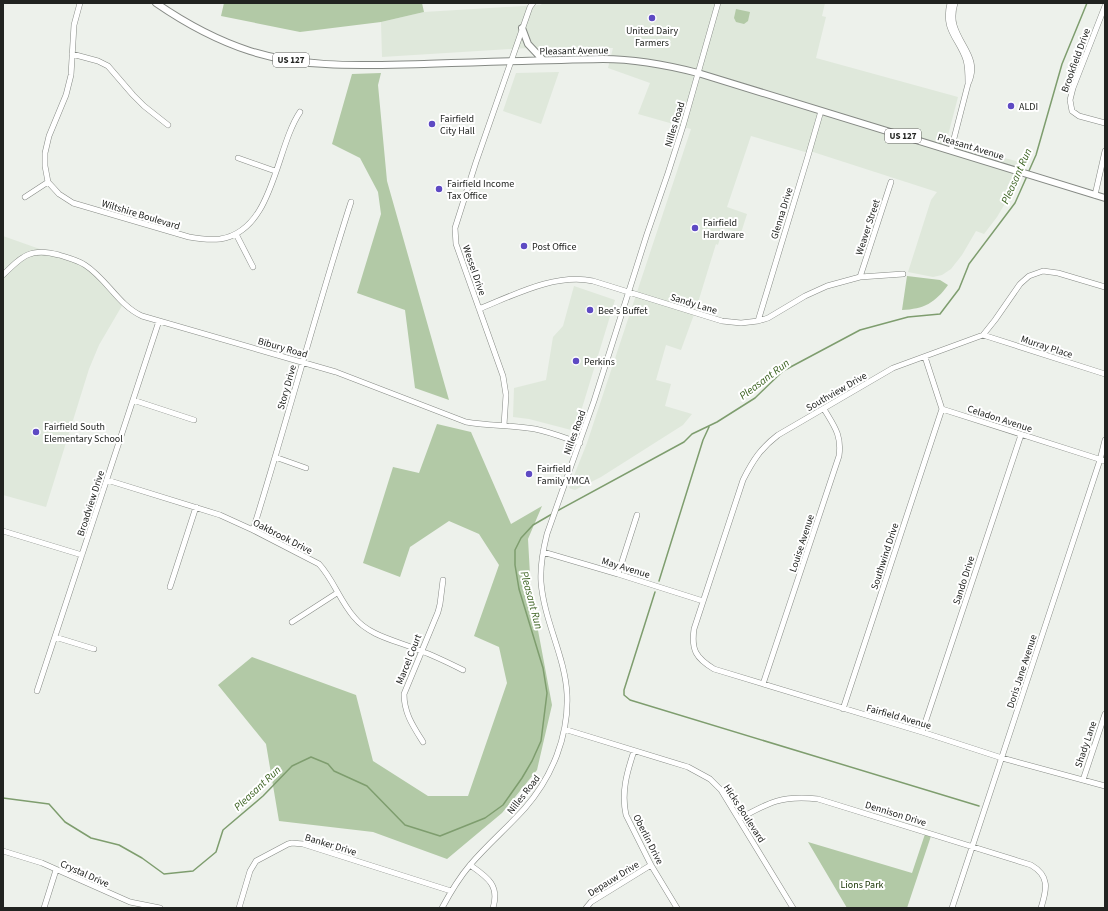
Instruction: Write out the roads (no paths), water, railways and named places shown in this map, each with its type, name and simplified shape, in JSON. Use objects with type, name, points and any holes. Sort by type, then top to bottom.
[{"type":"main road","name":"Pleasant Avenue","points":[[156,3],[196,29],[250,52],[282,59],[318,64],[355,65],[624,59],[658,63],[698,73],[1105,198]]},
{"type":"main road","points":[[522,28],[528,44],[543,60]]},
{"type":"street","points":[[25,198],[48,182],[45,166],[45,153],[49,136],[66,95],[72,75],[74,25],[80,3]]},
{"type":"street","name":"Nilles Road","points":[[442,908],[451,891],[470,866],[525,808],[542,787],[551,770],[559,749],[564,729],[566,705],[565,680],[561,658],[544,601],[541,584],[543,552],[547,534],[580,443],[668,173],[718,3]]},
{"type":"street","points":[[950,3],[949,21],[954,38],[966,61],[968,84]]},
{"type":"street","points":[[951,150],[968,84],[972,76],[972,63],[954,23],[953,12],[955,3]]},
{"type":"street","name":"Wessel Drive","points":[[504,426],[506,395],[504,381],[456,244],[455,228],[531,4]]},
{"type":"street","name":"Brookfield Drive","points":[[1105,6],[1075,83],[1070,100],[1072,111],[1079,116],[1105,123]]},
{"type":"street","points":[[72,54],[98,61],[108,66],[144,106],[168,124]]},
{"type":"street","name":"Glenna Drive","points":[[758,321],[821,111]]},
{"type":"street","points":[[253,267],[236,234],[259,212],[268,196],[275,171],[293,122],[300,112]]},
{"type":"street","points":[[1095,195],[1105,151]]},
{"type":"street","points":[[238,158],[275,171]]},
{"type":"street","name":"Wiltshire Boulevard","points":[[48,182],[59,194],[73,203],[189,237],[207,240],[221,239],[236,234]]},
{"type":"street","name":"Weaver Street","points":[[860,277],[891,182]]},
{"type":"street","name":"Story Drive","points":[[253,530],[329,269],[351,202]]},
{"type":"street","name":"Bibury Road","points":[[3,275],[18,259],[28,253],[39,251],[51,253],[78,261],[85,265],[94,272],[132,312],[336,372],[466,422],[536,429],[580,443]]},
{"type":"street","name":"Southview Drive","points":[[695,652],[692,641],[694,629],[744,480],[752,463],[768,443],[778,435],[893,368],[983,335],[996,320],[1020,284],[1029,276],[1043,271],[1058,273],[1105,287]]},
{"type":"street","name":"Sandy Lane","points":[[479,309],[543,285],[567,279],[588,280],[722,321],[741,323],[768,318],[805,296],[827,286],[860,277],[903,274]]},
{"type":"street","name":"Broadview Drive","points":[[37,691],[159,321]]},
{"type":"street","name":"Murray Place","points":[[983,335],[1105,374]]},
{"type":"street","points":[[925,357],[942,409]]},
{"type":"street","points":[[133,400],[194,420]]},
{"type":"street","name":"Louise Avenue","points":[[763,684],[839,456],[840,446],[838,434],[824,409]]},
{"type":"street","name":"Celadon Avenue","points":[[942,409],[1103,460]]},
{"type":"street","name":"Southwind Drive","points":[[843,709],[942,409]]},
{"type":"street","name":"Sando Drive","points":[[922,732],[1021,435]]},
{"type":"street","name":"Doris Jane Avenue","points":[[952,908],[1103,460],[1105,440]]},
{"type":"street","points":[[275,457],[306,468]]},
{"type":"street","name":"Oakbrook Drive","points":[[107,480],[220,515],[253,530],[318,564],[326,572],[337,593],[354,618],[370,631],[421,650],[463,670]]},
{"type":"street","points":[[170,587],[196,507]]},
{"type":"street","points":[[618,574],[637,515]]},
{"type":"street","points":[[3,531],[82,555]]},
{"type":"street","name":"May Avenue","points":[[543,552],[703,601]]},
{"type":"street","name":"Marcel Court","points":[[423,742],[408,717],[404,704],[404,694],[439,608],[443,580]]},
{"type":"street","points":[[292,622],[337,593]]},
{"type":"street","points":[[55,637],[94,649]]},
{"type":"street","name":"Fairfield Avenue","points":[[695,652],[701,661],[714,669],[922,732],[1002,758],[1105,786]]},
{"type":"street","name":"Shady Lane","points":[[1083,780],[1105,714]]},
{"type":"street","name":"Hicks Boulevard","points":[[564,729],[688,767],[710,779],[721,790],[793,908]]},
{"type":"street","name":"Oberlin Drive","points":[[634,750],[624,788],[624,807],[630,824],[651,865],[677,908]]},
{"type":"street","name":"Dennison Drive","points":[[739,819],[763,806],[781,799],[790,797],[818,798],[1031,865],[1039,870],[1045,877],[1046,886],[1041,908]]},
{"type":"street","name":"Banker Drive","points":[[238,908],[250,871],[256,861],[292,843],[303,844],[451,891]]},
{"type":"street","name":"Crystal Drive","points":[[3,851],[42,863],[139,906],[160,908]]},
{"type":"street","name":"Depauw Drive","points":[[586,908],[591,902],[651,865]]},
{"type":"street","points":[[470,866],[489,880],[493,886],[495,892],[493,908]]},
{"type":"street","points":[[44,908],[56,870]]},
{"type":"waterway","name":"Pleasant Run","points":[[1028,173],[1036,155],[1062,64],[1087,3]]},
{"type":"waterway","name":"Pleasant Run","points":[[557,511],[684,442],[692,434],[717,422],[755,398],[783,371],[860,330],[908,317],[940,314],[959,289],[969,264],[1015,203],[1027,176]]},
{"type":"waterway","points":[[659,581],[703,440],[709,427]]},
{"type":"waterway","name":"Pleasant Run","points":[[3,798],[49,804],[65,822],[91,838],[119,845],[142,858],[164,874],[193,871],[216,852],[223,830],[263,796],[292,766],[311,757],[328,764],[334,771],[367,786],[405,825],[440,836],[485,818],[503,805],[522,778],[541,741],[547,693],[543,668],[519,589],[515,565],[515,550],[521,538],[533,525],[552,514]]},
{"type":"waterway","points":[[655,592],[624,690],[624,695],[630,700],[979,806]]},
{"type":"place","name":"United Dairy Farmers","points":[[652,18]]},
{"type":"place","name":"ALDI","points":[[1011,106]]},
{"type":"place","name":"Fairfield City Hall","points":[[432,124]]},
{"type":"place","name":"Fairfield Income Tax Office","points":[[439,189]]},
{"type":"place","name":"Fairfield Hardware","points":[[695,228]]},
{"type":"place","name":"Post Office","points":[[524,246]]},
{"type":"place","name":"Bee's Buffet","points":[[590,310]]},
{"type":"place","name":"Perkins","points":[[576,361]]},
{"type":"place","name":"Fairfield South Elementary School","points":[[36,432]]},
{"type":"place","name":"Fairfield Family YMCA","points":[[529,474]]},
{"type":"park label","name":"Lions Park","points":[[862,884]]}]
